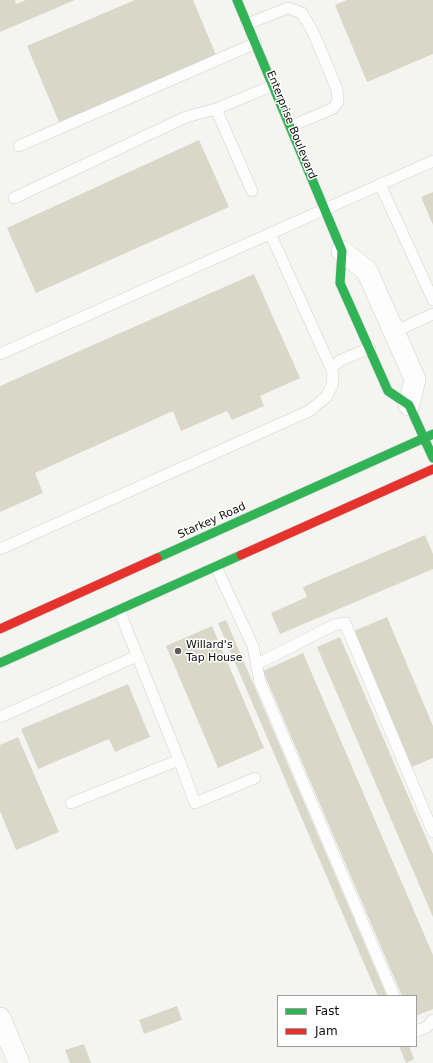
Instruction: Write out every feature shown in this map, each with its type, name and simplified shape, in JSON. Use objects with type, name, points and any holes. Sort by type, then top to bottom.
[{"type":"main road","name":"Enterprise Boulevard","points":[[237,0],[274,85],[342,251],[340,283],[388,391],[409,405]]},
{"type":"main road","points":[[409,405],[429,436],[433,458]]},
{"type":"main road","name":"Starkey Road","points":[[0,629],[429,436]]},
{"type":"main road","points":[[0,663],[433,469]]},
{"type":"street","name":"Enterprise Boulevard","points":[[342,251],[367,272],[415,379],[409,405]]},
{"type":"street","points":[[0,1018],[19,1063]]},
{"type":"lane","points":[[248,24],[288,8],[302,12],[313,32],[337,89],[338,102],[332,109],[291,126]]},
{"type":"lane","points":[[19,146],[256,43]]},
{"type":"lane","points":[[14,198],[186,117],[216,109],[274,85]]},
{"type":"lane","points":[[216,109],[252,192]]},
{"type":"lane","points":[[0,354],[433,161]]},
{"type":"lane","points":[[380,184],[433,300]]},
{"type":"lane","points":[[0,549],[309,411],[326,397],[332,386],[334,375],[270,233]]},
{"type":"lane","points":[[394,332],[433,314]]},
{"type":"lane","points":[[331,368],[341,360],[370,348]]},
{"type":"lane","points":[[216,567],[253,646],[258,664],[260,682],[372,948],[394,995]]},
{"type":"lane","points":[[119,610],[195,803],[255,778]]},
{"type":"lane","points":[[258,664],[334,625],[345,623],[433,832]]},
{"type":"lane","points":[[0,717],[137,656]]},
{"type":"lane","points":[[71,803],[178,760]]},
{"type":"lane","points":[[417,1031],[427,1027],[433,1020]]},
{"type":"building","points":[[0,0],[15,0],[16,4],[26,0],[75,0],[0,32]]},
{"type":"building","points":[[135,0],[193,0],[216,55],[59,122],[27,46]]},
{"type":"building","points":[[347,0],[433,0],[433,54],[367,82],[335,5]]},
{"type":"building","points":[[199,140],[229,207],[36,293],[7,228]]},
{"type":"building","points":[[433,192],[433,225],[421,197]]},
{"type":"building","points":[[254,274],[300,378],[260,396],[264,406],[232,420],[227,411],[181,431],[173,411],[35,473],[43,493],[0,512],[0,386]]},
{"type":"building","points":[[425,535],[433,554],[433,569],[280,634],[271,613],[307,597],[303,587]]},
{"type":"building","points":[[387,617],[433,726],[433,758],[412,767],[354,631]]},
{"type":"building","points":[[226,620],[387,995],[378,995],[218,623]]},
{"type":"building","points":[[212,626],[264,748],[218,768],[166,646]]},
{"type":"building","points":[[340,637],[433,854],[433,917],[317,647]]},
{"type":"building","points":[[303,653],[433,955],[433,1009],[417,1016],[417,995],[402,995],[263,671]]},
{"type":"building","points":[[128,684],[150,737],[115,752],[109,739],[38,769],[21,729]]},
{"type":"building","points":[[18,737],[59,832],[16,850],[0,811],[0,745]]},
{"type":"building","points":[[177,1006],[182,1020],[144,1034],[139,1020]]},
{"type":"building","points":[[84,1044],[91,1063],[70,1063],[65,1050]]},
{"type":"building","points":[[399,1047],[409,1047],[414,1059],[406,1063]]},
{"type":"traffic: fast","points":[[237,0],[342,251],[340,283],[388,391],[409,405],[433,458]]},
{"type":"traffic: fast","points":[[157,558],[433,434]]},
{"type":"traffic: fast","points":[[0,663],[241,555]]},
{"type":"traffic: jam","points":[[241,555],[433,469]]},
{"type":"traffic: jam","points":[[0,629],[157,558]]},
{"type":"place","name":"Willard's Tap House","points":[[178,651]]}]
